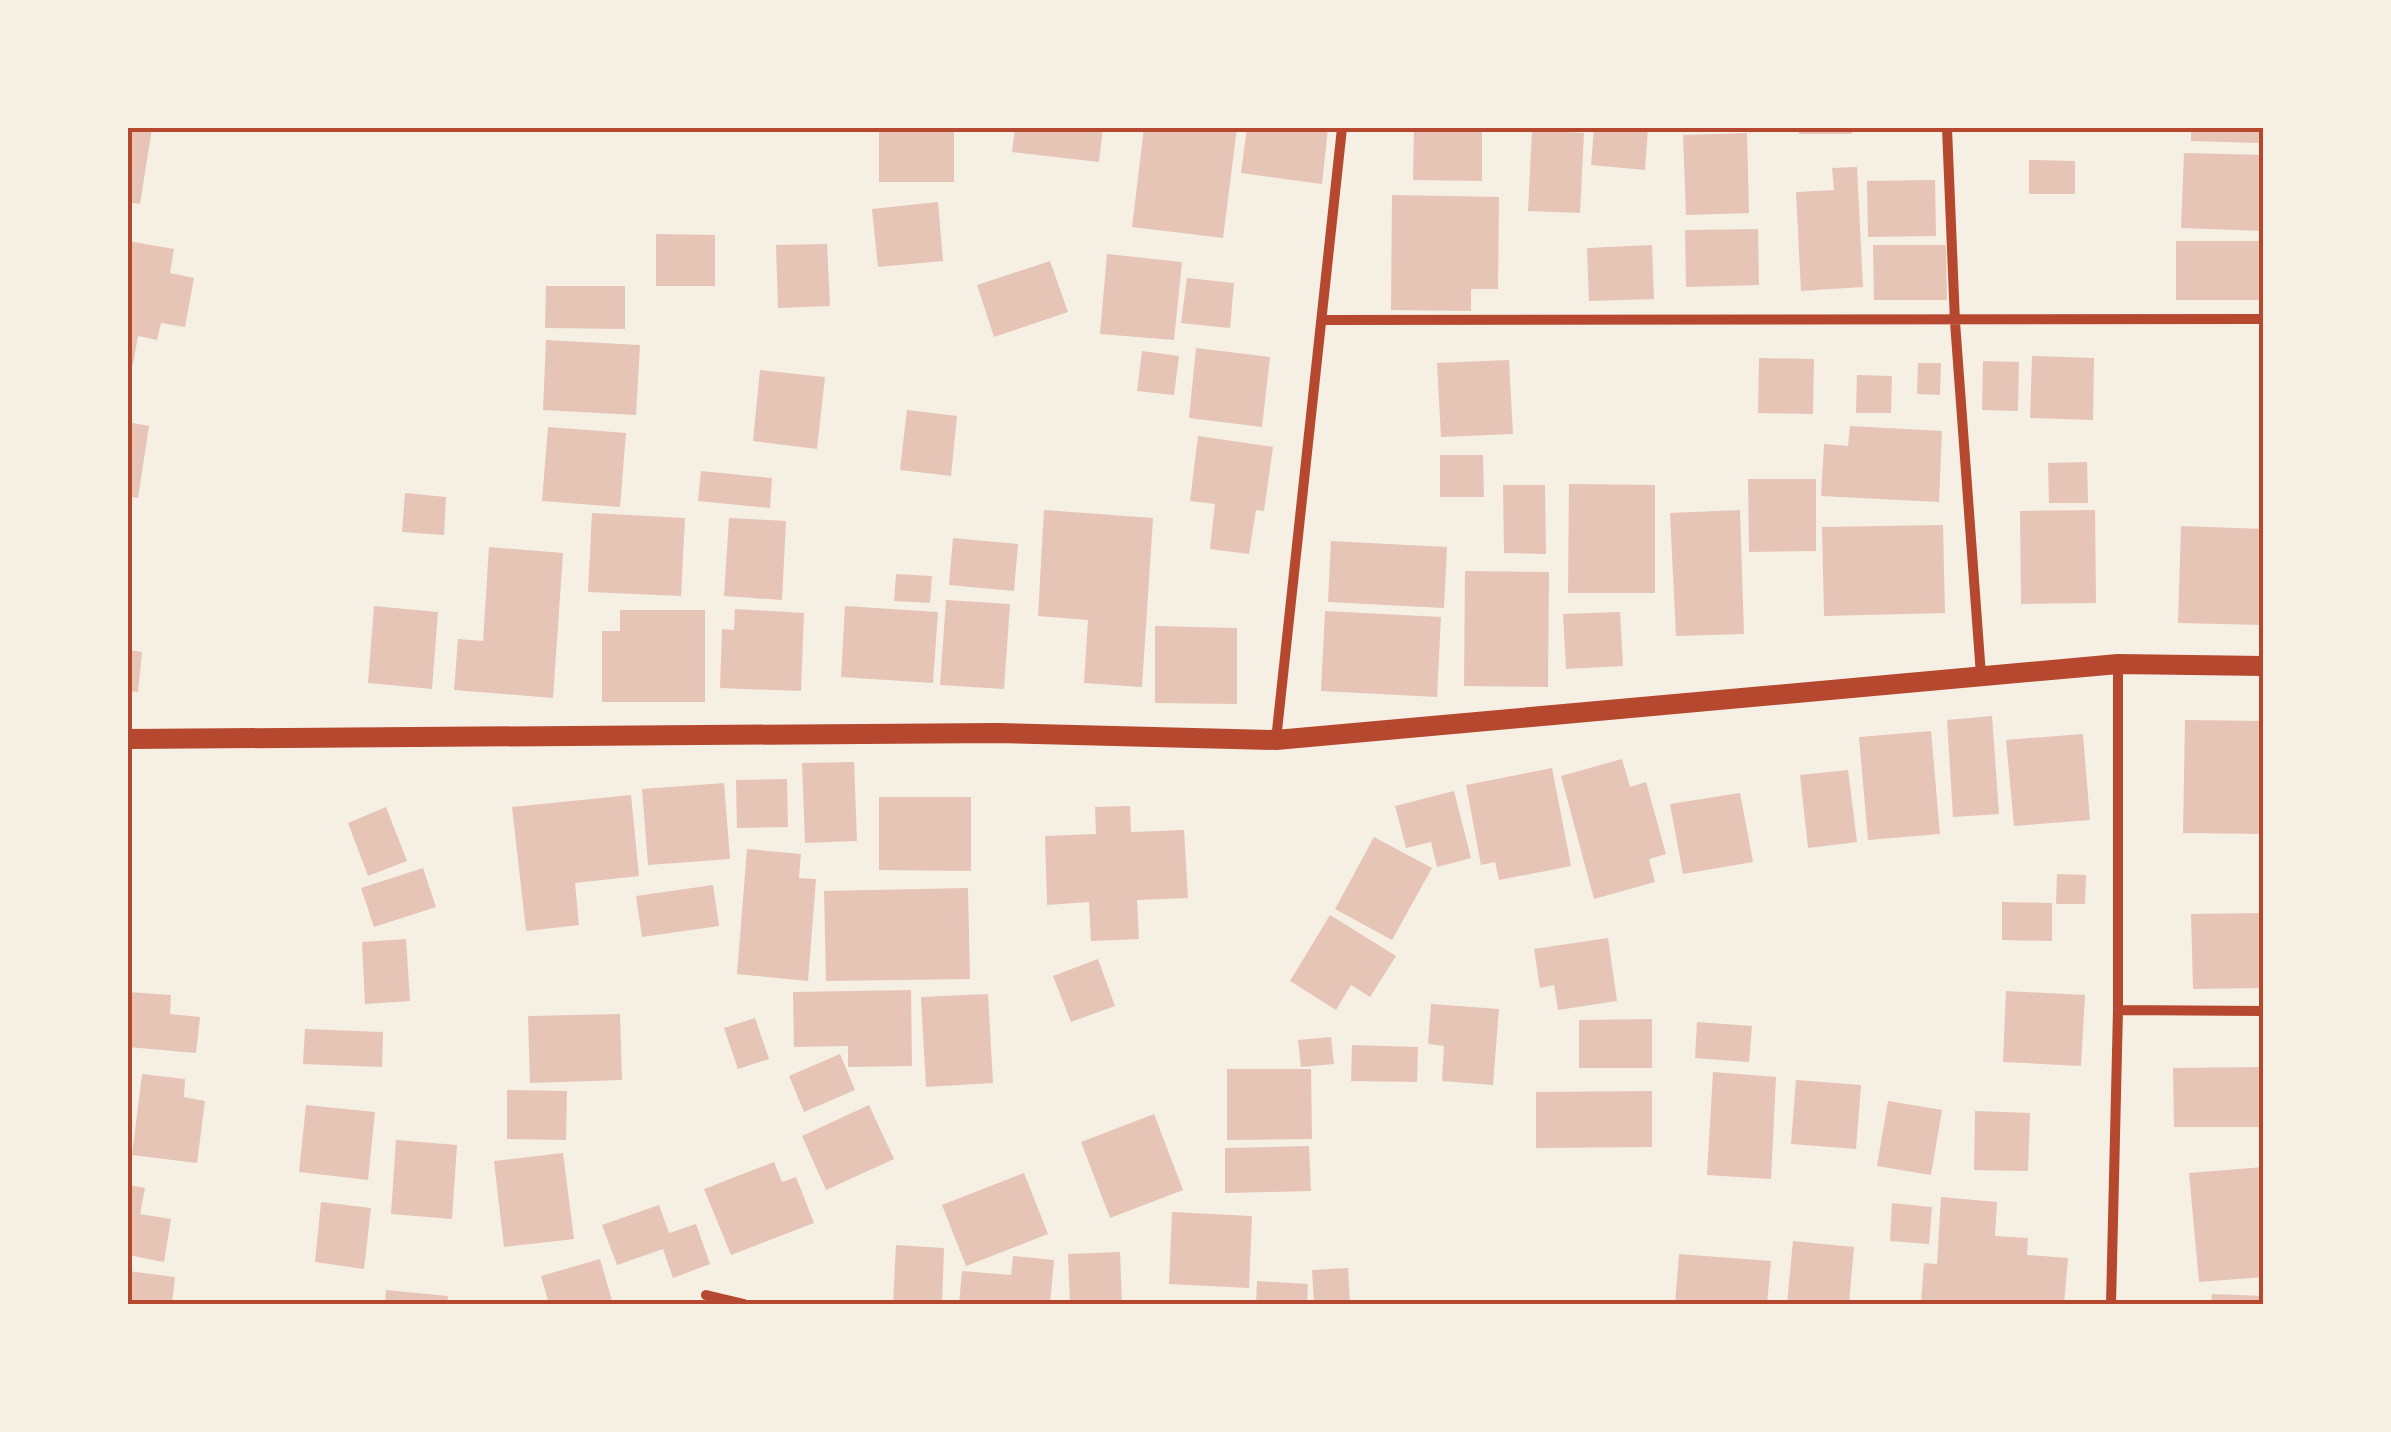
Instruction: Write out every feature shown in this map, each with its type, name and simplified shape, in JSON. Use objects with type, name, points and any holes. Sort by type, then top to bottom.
[{"type":"main road","points":[[128,739],[999,733],[1276,740],[2118,664],[2264,666]]},
{"type":"street","points":[[1276,740],[1342,128]]},
{"type":"street","points":[[1947,128],[1955,322],[1982,677]]},
{"type":"street","points":[[1324,320],[2264,319]]},
{"type":"street","points":[[2111,1304],[2118,1010],[2118,664]]},
{"type":"street","points":[[2118,1010],[2264,1010]]},
{"type":"street","points":[[706,1295],[744,1304]]},
{"type":"building","points":[[128,128],[152,128],[140,204],[128,202]]},
{"type":"building","points":[[879,128],[954,128],[954,182],[879,182]]},
{"type":"building","points":[[1015,128],[1103,128],[1099,162],[1012,152]]},
{"type":"building","points":[[1144,128],[1237,128],[1223,238],[1132,227]]},
{"type":"building","points":[[1247,128],[1328,128],[1322,184],[1241,173]]},
{"type":"building","points":[[1414,128],[1482,128],[1482,181],[1413,180]]},
{"type":"building","points":[[1594,128],[1648,128],[1645,170],[1591,165]]},
{"type":"building","points":[[1799,128],[1852,128],[1852,134],[1799,134]]},
{"type":"building","points":[[2191,128],[2260,128],[2260,143],[2191,141]]},
{"type":"building","points":[[1532,130],[1584,133],[1580,213],[1528,211]]},
{"type":"building","points":[[1747,133],[1749,213],[1686,215],[1683,135]]},
{"type":"building","points":[[2184,153],[2264,155],[2263,231],[2181,228]]},
{"type":"building","points":[[2029,160],[2075,161],[2075,194],[2029,194]]},
{"type":"building","points":[[1857,167],[1863,287],[1801,291],[1796,192],[1834,190],[1832,168]]},
{"type":"building","points":[[1935,180],[1936,236],[1868,237],[1867,181]]},
{"type":"building","points":[[1392,195],[1499,197],[1498,289],[1471,289],[1471,311],[1391,310]]},
{"type":"building","points":[[938,202],[943,261],[878,267],[872,209]]},
{"type":"building","points":[[1758,229],[1759,285],[1686,287],[1685,230]]},
{"type":"building","points":[[656,234],[715,235],[715,286],[656,286]]},
{"type":"building","points":[[128,241],[174,249],[170,273],[194,278],[185,327],[161,323],[157,340],[138,336],[133,364],[128,363]]},
{"type":"building","points":[[2176,241],[2264,241],[2264,300],[2176,300]]},
{"type":"building","points":[[827,244],[830,306],[778,308],[776,245]]},
{"type":"building","points":[[1652,245],[1654,299],[1589,301],[1587,248]]},
{"type":"building","points":[[1873,245],[1946,245],[1947,300],[1874,300]]},
{"type":"building","points":[[1107,254],[1182,262],[1174,340],[1100,334]]},
{"type":"building","points":[[1050,261],[1068,312],[994,337],[977,285]]},
{"type":"building","points":[[1187,278],[1234,283],[1230,328],[1181,323]]},
{"type":"building","points":[[546,286],[625,286],[625,329],[545,328]]},
{"type":"building","points":[[546,340],[640,345],[636,415],[543,410]]},
{"type":"building","points":[[1196,348],[1270,357],[1262,427],[1189,418]]},
{"type":"building","points":[[1142,351],[1179,356],[1174,395],[1137,391]]},
{"type":"building","points":[[2032,356],[2094,358],[2093,420],[2030,418]]},
{"type":"building","points":[[1759,358],[1814,359],[1813,414],[1758,413]]},
{"type":"building","points":[[1509,360],[1513,434],[1441,437],[1437,363]]},
{"type":"building","points":[[1983,361],[2019,362],[2018,411],[1982,410]]},
{"type":"building","points":[[1918,363],[1941,363],[1940,395],[1917,394]]},
{"type":"building","points":[[760,370],[825,377],[817,449],[753,441]]},
{"type":"building","points":[[1857,375],[1892,376],[1891,413],[1856,413]]},
{"type":"building","points":[[907,410],[957,416],[951,476],[900,470]]},
{"type":"building","points":[[128,422],[149,426],[138,498],[128,496]]},
{"type":"building","points":[[1850,426],[1942,431],[1939,502],[1821,496],[1824,444],[1848,446]]},
{"type":"building","points":[[548,427],[626,433],[620,507],[542,501]]},
{"type":"building","points":[[1198,436],[1273,447],[1264,511],[1256,510],[1249,554],[1210,549],[1215,504],[1190,501]]},
{"type":"building","points":[[1440,455],[1483,455],[1484,497],[1440,497]]},
{"type":"building","points":[[2087,462],[2088,503],[2049,503],[2048,463]]},
{"type":"building","points":[[701,471],[772,478],[770,508],[698,501]]},
{"type":"building","points":[[1748,479],[1816,479],[1816,551],[1749,552]]},
{"type":"building","points":[[1569,484],[1655,485],[1655,593],[1568,593]]},
{"type":"building","points":[[1503,485],[1545,485],[1546,554],[1504,553]]},
{"type":"building","points":[[405,493],[446,497],[444,535],[402,532]]},
{"type":"building","points":[[1044,510],[1153,518],[1142,687],[1084,683],[1088,620],[1038,616]]},
{"type":"building","points":[[1740,510],[1744,634],[1676,636],[1670,513]]},
{"type":"building","points":[[2095,510],[2096,603],[2021,604],[2020,511]]},
{"type":"building","points":[[592,513],[685,518],[681,596],[588,592]]},
{"type":"building","points":[[729,518],[786,521],[782,600],[724,596]]},
{"type":"building","points":[[1943,525],[1945,613],[1824,616],[1822,527]]},
{"type":"building","points":[[2181,526],[2264,529],[2264,625],[2178,623]]},
{"type":"building","points":[[953,538],[1018,544],[1014,591],[949,585]]},
{"type":"building","points":[[1331,541],[1447,547],[1444,608],[1328,602]]},
{"type":"building","points":[[489,547],[563,553],[553,698],[454,690],[458,639],[483,641]]},
{"type":"building","points":[[1465,571],[1549,572],[1548,687],[1464,686]]},
{"type":"building","points":[[896,574],[932,576],[930,603],[894,601]]},
{"type":"building","points":[[946,600],[1010,604],[1004,689],[940,685]]},
{"type":"building","points":[[374,606],[438,612],[432,689],[368,683]]},
{"type":"building","points":[[845,606],[938,612],[933,683],[841,677]]},
{"type":"building","points":[[735,609],[804,613],[801,691],[720,688],[722,629],[734,630]]},
{"type":"building","points":[[620,610],[705,610],[705,702],[602,702],[602,631],[620,631]]},
{"type":"building","points":[[1325,611],[1441,617],[1437,697],[1321,691]]},
{"type":"building","points":[[1620,612],[1623,666],[1566,669],[1563,614]]},
{"type":"building","points":[[1155,626],[1237,628],[1237,704],[1155,703]]},
{"type":"building","points":[[128,650],[142,652],[138,692],[128,691]]},
{"type":"building","points":[[1992,716],[1999,814],[1953,817],[1947,720]]},
{"type":"building","points":[[2185,720],[2264,721],[2264,834],[2183,833]]},
{"type":"building","points":[[1931,731],[1940,834],[1868,840],[1859,737]]},
{"type":"building","points":[[2083,734],[2090,820],[2014,826],[2006,740]]},
{"type":"building","points":[[1622,759],[1630,787],[1646,782],[1666,854],[1649,859],[1655,882],[1594,899],[1561,776]]},
{"type":"building","points":[[854,762],[857,841],[805,843],[802,763]]},
{"type":"building","points":[[1552,768],[1571,866],[1499,880],[1495,862],[1481,865],[1466,785]]},
{"type":"building","points":[[1848,770],[1857,842],[1808,848],[1800,775]]},
{"type":"building","points":[[787,779],[788,827],[737,828],[736,780]]},
{"type":"building","points":[[724,783],[730,859],[648,865],[642,789]]},
{"type":"building","points":[[1454,791],[1471,858],[1437,867],[1431,842],[1406,848],[1395,806]]},
{"type":"building","points":[[1740,793],[1753,862],[1683,874],[1670,804]]},
{"type":"building","points":[[631,795],[639,876],[575,883],[579,925],[526,931],[512,807]]},
{"type":"building","points":[[879,797],[971,797],[971,871],[879,870]]},
{"type":"building","points":[[1130,806],[1131,832],[1184,830],[1188,898],[1137,900],[1139,939],[1091,941],[1089,902],[1047,905],[1045,836],[1096,834],[1095,807]]},
{"type":"building","points":[[386,807],[407,861],[368,876],[348,823]]},
{"type":"building","points":[[1374,837],[1432,868],[1392,940],[1335,909]]},
{"type":"building","points":[[747,849],[801,854],[799,878],[816,879],[808,981],[737,974]]},
{"type":"building","points":[[423,868],[436,907],[374,927],[361,888]]},
{"type":"building","points":[[2057,874],[2086,875],[2085,904],[2056,904]]},
{"type":"building","points":[[713,885],[719,926],[642,937],[636,896]]},
{"type":"building","points":[[968,888],[970,979],[826,981],[824,891]]},
{"type":"building","points":[[2002,902],[2052,903],[2052,941],[2002,940]]},
{"type":"building","points":[[2264,913],[2264,988],[2193,989],[2191,914]]},
{"type":"building","points":[[1330,915],[1396,956],[1370,997],[1351,985],[1336,1010],[1290,981]]},
{"type":"building","points":[[1608,938],[1617,1001],[1558,1010],[1554,985],[1540,988],[1534,949]]},
{"type":"building","points":[[406,939],[410,1001],[365,1004],[362,942]]},
{"type":"building","points":[[1098,959],[1115,1006],[1071,1022],[1053,976]]},
{"type":"building","points":[[911,990],[912,1066],[848,1067],[848,1046],[794,1047],[793,992]]},
{"type":"building","points":[[2006,991],[2085,995],[2081,1066],[2003,1062]]},
{"type":"building","points":[[129,992],[171,995],[170,1014],[200,1017],[196,1053],[128,1047]]},
{"type":"building","points":[[988,994],[993,1083],[926,1087],[921,997]]},
{"type":"building","points":[[1431,1004],[1499,1009],[1493,1085],[1442,1081],[1444,1046],[1428,1044]]},
{"type":"building","points":[[620,1014],[622,1080],[530,1083],[528,1016]]},
{"type":"building","points":[[755,1018],[769,1059],[738,1069],[724,1028]]},
{"type":"building","points":[[1652,1019],[1652,1068],[1579,1068],[1579,1020]]},
{"type":"building","points":[[1697,1022],[1752,1026],[1749,1062],[1695,1058]]},
{"type":"building","points":[[305,1029],[383,1032],[382,1067],[303,1064]]},
{"type":"building","points":[[1331,1037],[1334,1064],[1301,1067],[1298,1040]]},
{"type":"building","points":[[1352,1045],[1418,1047],[1417,1082],[1351,1081]]},
{"type":"building","points":[[840,1054],[855,1090],[804,1112],[789,1076]]},
{"type":"building","points":[[2264,1067],[2264,1127],[2174,1127],[2173,1068]]},
{"type":"building","points":[[1227,1069],[1311,1069],[1312,1139],[1227,1140]]},
{"type":"building","points":[[1713,1072],[1776,1077],[1771,1179],[1707,1175]]},
{"type":"building","points":[[142,1074],[185,1079],[184,1097],[205,1101],[197,1163],[132,1155]]},
{"type":"building","points":[[1796,1080],[1861,1085],[1856,1149],[1791,1144]]},
{"type":"building","points":[[507,1090],[567,1091],[566,1140],[507,1139]]},
{"type":"building","points":[[1652,1091],[1652,1147],[1536,1148],[1536,1092]]},
{"type":"building","points":[[1888,1101],[1942,1110],[1931,1175],[1877,1166]]},
{"type":"building","points":[[306,1105],[375,1112],[368,1180],[299,1172]]},
{"type":"building","points":[[869,1105],[894,1159],[826,1190],[802,1136]]},
{"type":"building","points":[[1975,1111],[2030,1113],[2028,1171],[1974,1170]]},
{"type":"building","points":[[1154,1114],[1183,1190],[1110,1218],[1081,1142]]},
{"type":"building","points":[[396,1140],[457,1145],[452,1219],[391,1214]]},
{"type":"building","points":[[1309,1146],[1311,1191],[1225,1193],[1225,1148]]},
{"type":"building","points":[[563,1153],[574,1239],[504,1247],[494,1161]]},
{"type":"building","points":[[774,1162],[782,1182],[796,1177],[814,1223],[731,1255],[704,1189]]},
{"type":"building","points":[[2264,1167],[2264,1277],[2199,1282],[2189,1173]]},
{"type":"building","points":[[1024,1173],[1048,1234],[966,1266],[942,1205]]},
{"type":"building","points":[[128,1185],[145,1188],[140,1214],[171,1219],[164,1262],[128,1255]]},
{"type":"building","points":[[1941,1197],[1997,1202],[1995,1236],[2028,1238],[2027,1255],[2068,1258],[2064,1304],[1921,1304],[1924,1263],[1937,1264]]},
{"type":"building","points":[[321,1202],[371,1208],[364,1269],[315,1262]]},
{"type":"building","points":[[1892,1203],[1932,1207],[1929,1244],[1890,1241]]},
{"type":"building","points":[[659,1205],[669,1233],[696,1224],[710,1264],[673,1278],[663,1249],[617,1265],[602,1225]]},
{"type":"building","points":[[1172,1212],[1252,1216],[1249,1288],[1169,1284]]},
{"type":"building","points":[[1793,1241],[1854,1247],[1849,1304],[1787,1304]]},
{"type":"building","points":[[896,1245],[944,1248],[942,1304],[893,1304]]},
{"type":"building","points":[[1120,1252],[1122,1304],[1070,1304],[1068,1254]]},
{"type":"building","points":[[1679,1254],[1771,1261],[1767,1304],[1675,1304]]},
{"type":"building","points":[[1013,1256],[1054,1260],[1050,1304],[959,1304],[962,1271],[1011,1275]]},
{"type":"building","points":[[600,1259],[613,1304],[549,1304],[541,1276]]},
{"type":"building","points":[[1348,1268],[1350,1304],[1314,1304],[1312,1270]]},
{"type":"building","points":[[128,1271],[175,1277],[172,1304],[128,1304]]},
{"type":"building","points":[[1257,1281],[1308,1284],[1307,1304],[1256,1304]]},
{"type":"building","points":[[386,1290],[448,1296],[447,1304],[385,1304]]},
{"type":"building","points":[[2212,1294],[2264,1296],[2264,1304],[2211,1304]]}]
